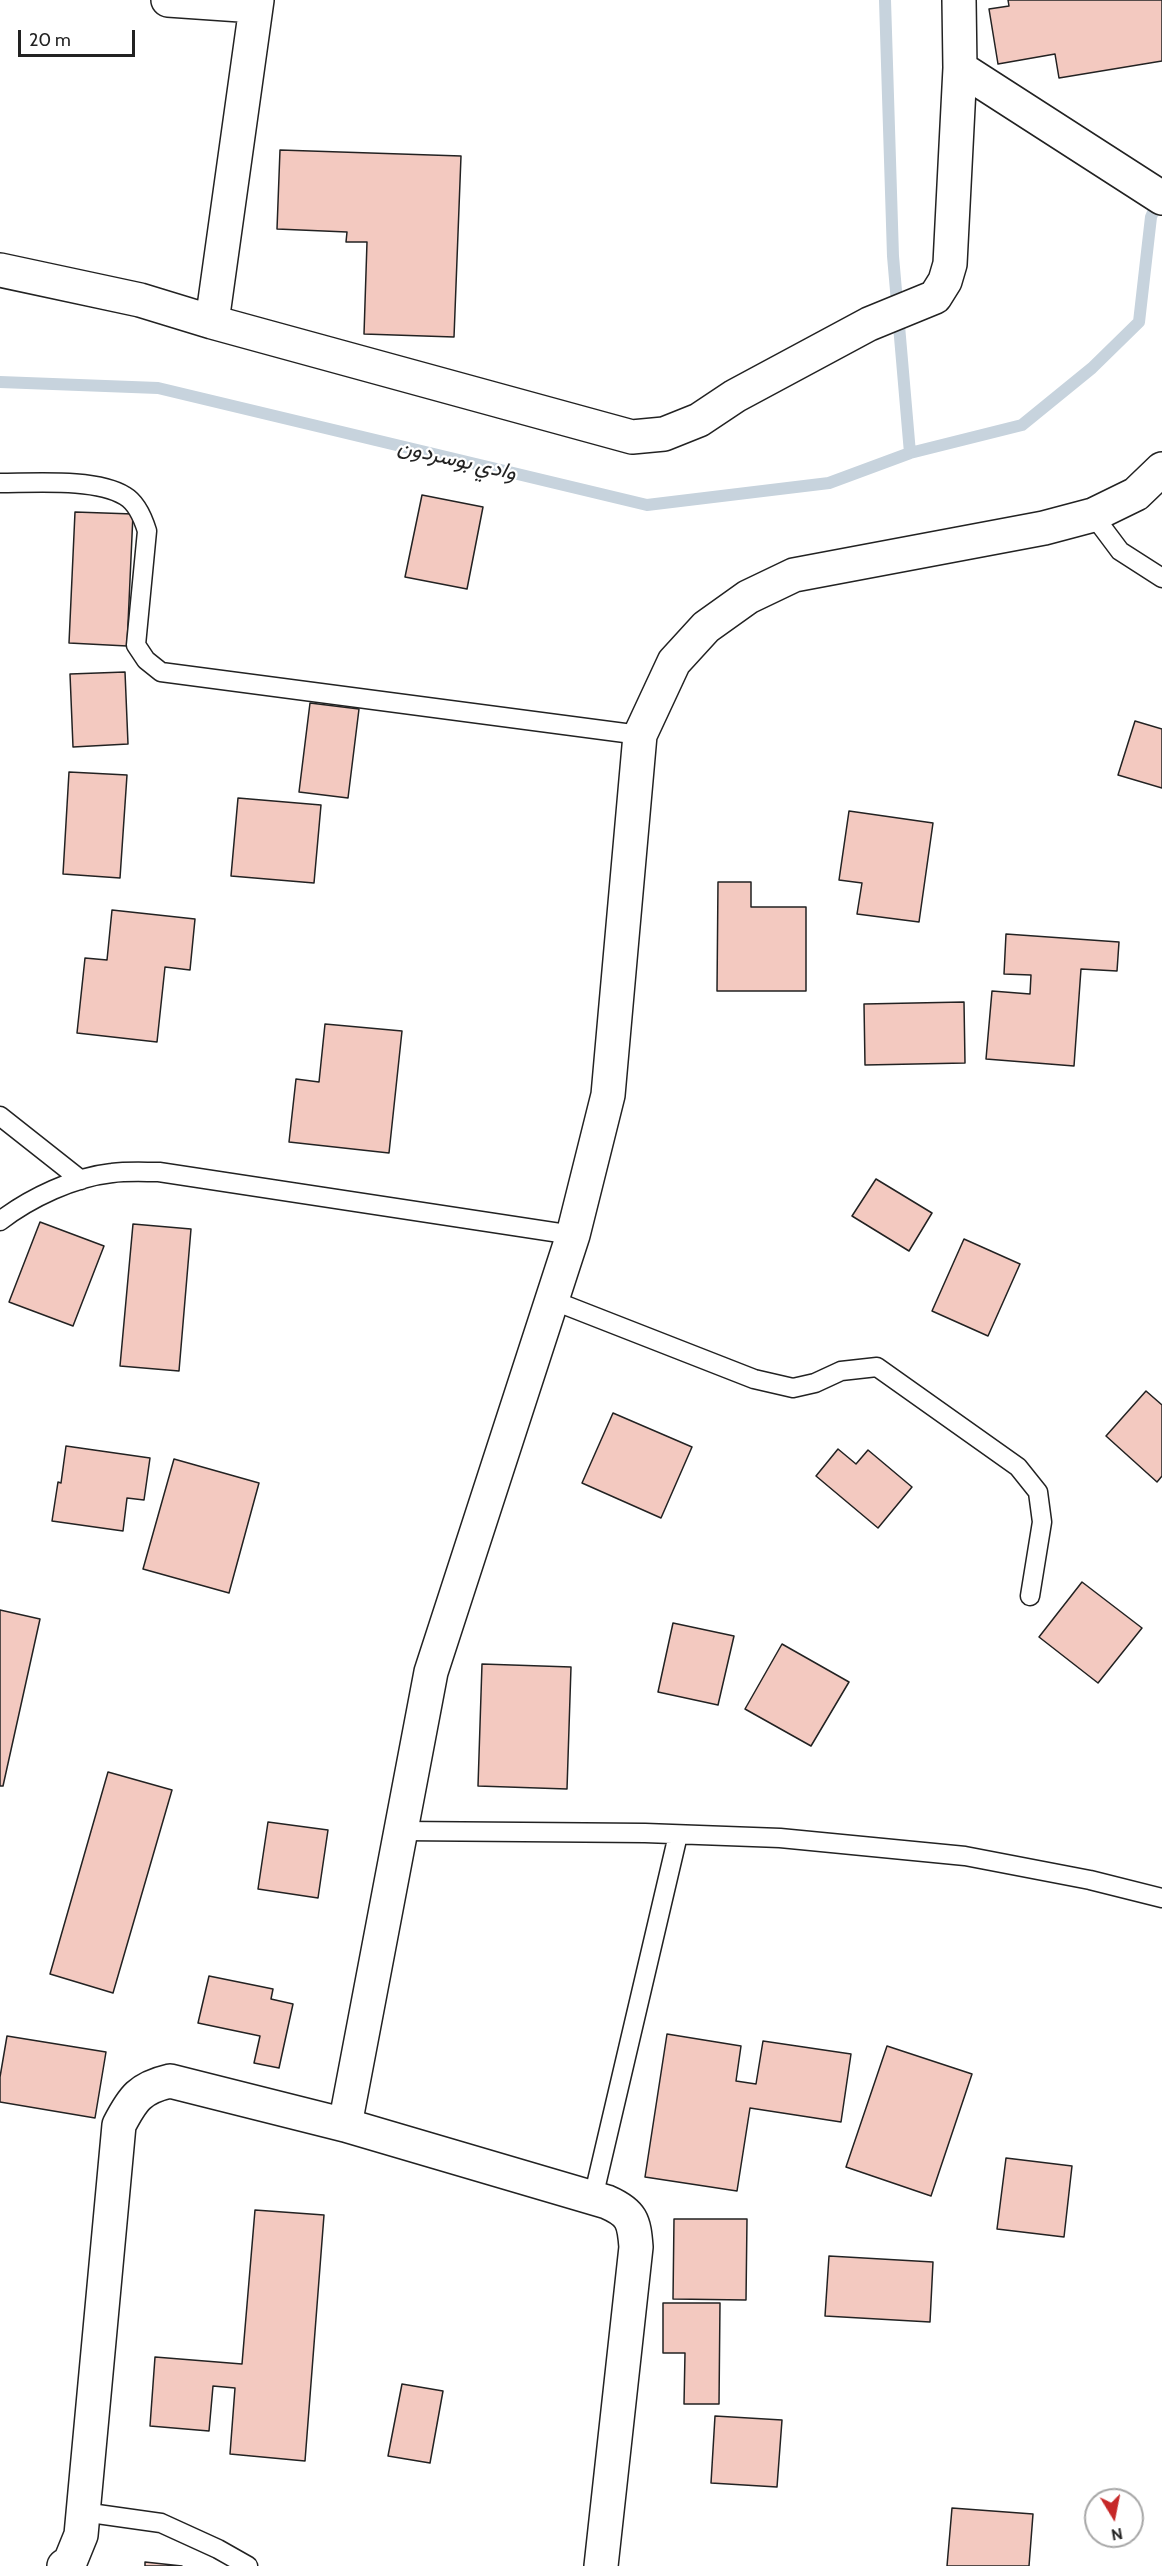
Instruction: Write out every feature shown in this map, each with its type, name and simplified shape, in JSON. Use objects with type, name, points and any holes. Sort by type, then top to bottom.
[{"type":"street","points":[[168,0],[256,3],[212,322]]},
{"type":"street","points":[[0,270],[140,300],[212,322],[632,436],[664,434],[699,420],[735,396],[868,324],[935,297],[945,281],[950,264],[960,68],[959,0]]},
{"type":"street","points":[[960,68],[1104,158],[1162,198]]},
{"type":"street","points":[[345,2125],[431,1672],[573,1235],[608,1095],[640,735],[674,662],[706,627],[748,597],[794,575],[1044,528],[1093,516],[1136,494],[1162,470]]},
{"type":"street","points":[[64,2566],[70,2562],[81,2535],[119,2125],[130,2104],[150,2086],[170,2081],[345,2125],[592,2198],[621,2208],[631,2218],[636,2247],[601,2566]]},
{"type":"lane","points":[[0,483],[87,483],[125,496],[142,515],[147,531],[136,645],[146,660],[161,672],[640,735]]},
{"type":"lane","points":[[1093,516],[1120,551],[1162,578]]},
{"type":"lane","points":[[0,1116],[81,1180]]},
{"type":"lane","points":[[0,1221],[39,1198],[81,1180],[112,1173],[159,1172],[573,1235]]},
{"type":"lane","points":[[552,1300],[754,1379],[793,1388],[815,1383],[841,1371],[877,1367],[1018,1467],[1038,1492],[1042,1522],[1030,1596]]},
{"type":"lane","points":[[401,1831],[780,1838],[965,1856],[1090,1880],[1162,1898]]},
{"type":"lane","points":[[592,2198],[678,1835]]},
{"type":"lane","points":[[83,2512],[161,2523],[218,2549],[248,2566]]},
{"type":"building","points":[[1008,0],[1162,0],[1162,61],[1059,78],[1055,54],[998,64],[989,9],[1009,6]]},
{"type":"building","points":[[280,150],[461,156],[454,337],[364,334],[367,242],[346,242],[347,232],[277,229]]},
{"type":"building","points":[[422,495],[483,507],[467,589],[405,577]]},
{"type":"building","points":[[75,512],[133,514],[127,646],[69,643]]},
{"type":"building","points":[[125,672],[128,744],[73,747],[70,674]]},
{"type":"building","points":[[310,703],[359,709],[348,798],[299,792]]},
{"type":"building","points":[[1135,721],[1162,729],[1162,788],[1118,775]]},
{"type":"building","points":[[69,772],[127,775],[120,878],[63,874]]},
{"type":"building","points":[[238,798],[321,805],[314,883],[231,876]]},
{"type":"building","points":[[849,811],[933,823],[919,922],[857,914],[862,883],[839,880]]},
{"type":"building","points":[[718,882],[751,882],[751,907],[806,907],[806,991],[717,991]]},
{"type":"building","points":[[112,910],[195,919],[190,970],[165,967],[157,1042],[77,1033],[85,958],[107,960]]},
{"type":"building","points":[[1006,934],[1119,942],[1117,971],[1081,969],[1074,1066],[986,1059],[992,991],[1030,994],[1031,975],[1004,974]]},
{"type":"building","points":[[964,1002],[965,1063],[865,1065],[864,1004]]},
{"type":"building","points":[[325,1024],[402,1031],[389,1153],[289,1142],[296,1079],[319,1082]]},
{"type":"building","points":[[876,1179],[932,1213],[909,1251],[852,1216]]},
{"type":"building","points":[[40,1222],[104,1246],[73,1326],[9,1302]]},
{"type":"building","points":[[133,1224],[191,1229],[179,1371],[120,1366]]},
{"type":"building","points":[[964,1239],[1020,1264],[988,1336],[932,1311]]},
{"type":"building","points":[[1146,1391],[1162,1405],[1162,1476],[1157,1482],[1106,1436]]},
{"type":"building","points":[[613,1413],[692,1447],[661,1518],[582,1483]]},
{"type":"building","points":[[66,1446],[150,1458],[144,1500],[127,1498],[123,1531],[52,1521],[58,1482],[61,1483]]},
{"type":"building","points":[[838,1449],[856,1464],[868,1450],[912,1487],[878,1528],[816,1476]]},
{"type":"building","points":[[174,1459],[259,1483],[229,1593],[143,1569]]},
{"type":"building","points":[[1082,1582],[1142,1628],[1098,1683],[1039,1637]]},
{"type":"building","points":[[0,1610],[40,1619],[3,1786],[0,1786]]},
{"type":"building","points":[[673,1623],[734,1636],[718,1705],[658,1692]]},
{"type":"building","points":[[782,1644],[849,1682],[811,1746],[745,1709]]},
{"type":"building","points":[[482,1664],[571,1667],[567,1789],[478,1786]]},
{"type":"building","points":[[108,1772],[172,1790],[113,1993],[50,1974]]},
{"type":"building","points":[[268,1822],[328,1830],[318,1898],[258,1889]]},
{"type":"building","points":[[209,1976],[273,1989],[271,1999],[293,2004],[279,2068],[254,2063],[260,2036],[198,2023]]},
{"type":"building","points":[[667,2034],[741,2046],[736,2081],[756,2084],[763,2041],[851,2054],[841,2122],[750,2108],[737,2191],[645,2177]]},
{"type":"building","points":[[7,2036],[106,2052],[95,2118],[0,2102],[0,2077]]},
{"type":"building","points":[[887,2046],[972,2074],[931,2196],[846,2167]]},
{"type":"building","points":[[1006,2158],[1072,2166],[1064,2237],[997,2229]]},
{"type":"building","points":[[255,2210],[324,2215],[305,2461],[230,2454],[235,2388],[213,2386],[209,2431],[150,2426],[155,2357],[242,2364]]},
{"type":"building","points":[[674,2219],[747,2219],[746,2300],[673,2299]]},
{"type":"building","points":[[829,2256],[933,2262],[930,2322],[825,2316]]},
{"type":"building","points":[[663,2303],[720,2303],[719,2404],[684,2404],[685,2353],[663,2353]]},
{"type":"building","points":[[402,2384],[443,2391],[430,2463],[388,2456]]},
{"type":"building","points":[[715,2416],[782,2420],[777,2487],[711,2483]]},
{"type":"building","points":[[952,2508],[1033,2514],[1029,2566],[947,2566]]},
{"type":"building","points":[[145,2562],[182,2566],[145,2566]]},
{"type":"waterway","points":[[885,0],[893,256],[910,453]]},
{"type":"waterway","name":"وادي بوسردون","points":[[0,382],[158,388],[647,505],[829,483],[910,453],[1022,425],[1092,368],[1139,322],[1151,217],[1159,198]]}]
